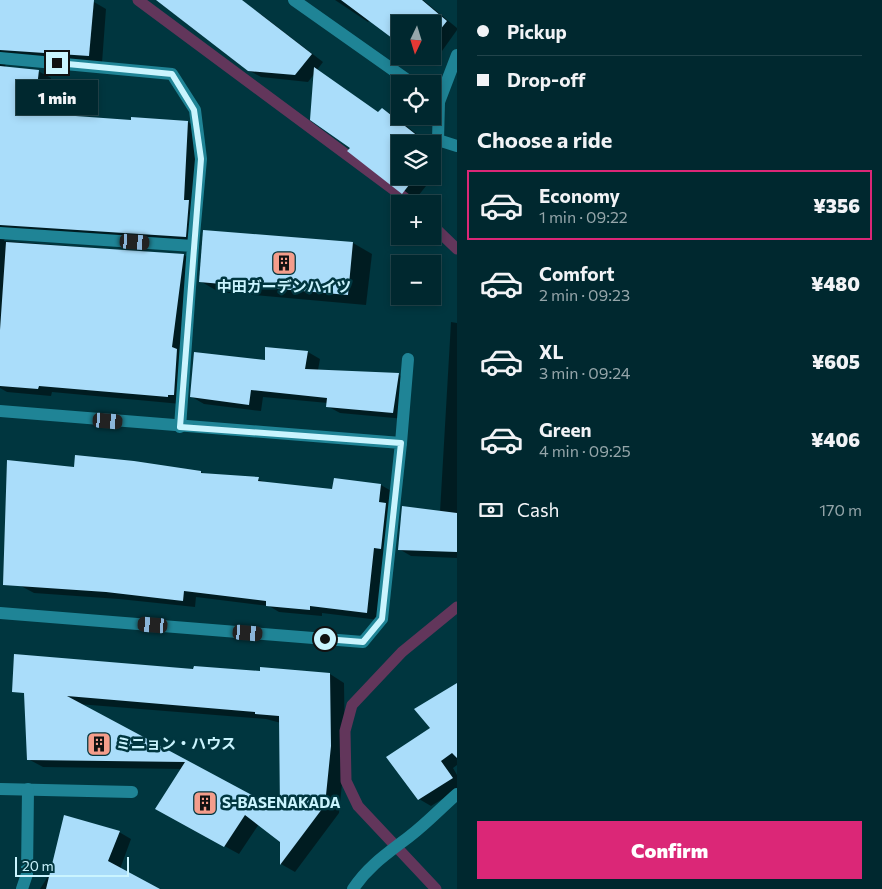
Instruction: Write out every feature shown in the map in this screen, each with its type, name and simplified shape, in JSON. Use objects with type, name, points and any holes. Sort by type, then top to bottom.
[{"type":"street","points":[[294,0],[400,75]]},
{"type":"street","points":[[441,89],[457,55]]},
{"type":"street","points":[[0,58],[172,74],[194,110],[201,159],[180,427]]},
{"type":"street","points":[[437,125],[438,140],[457,146]]},
{"type":"street","points":[[0,233],[194,246]]},
{"type":"street","points":[[0,613],[363,642],[382,619],[408,359]]},
{"type":"street","points":[[0,411],[180,427],[401,443]]},
{"type":"street","points":[[0,789],[132,792]]},
{"type":"street","points":[[22,889],[27,874],[28,789]]},
{"type":"street","points":[[353,889],[363,874],[384,855],[410,836],[457,794]]},
{"type":"building","points":[[0,0],[94,0],[89,56],[0,50]]},
{"type":"building","points":[[156,0],[242,0],[312,54],[295,75],[248,71]]},
{"type":"building","points":[[341,0],[422,0],[440,15],[391,15],[391,37]]},
{"type":"building","points":[[441,16],[447,21],[441,29]]},
{"type":"building","points":[[0,66],[39,70],[34,113],[131,120],[131,117],[188,121],[184,200],[189,200],[186,237],[0,225]]},
{"type":"building","points":[[314,67],[378,112],[382,108],[391,115],[391,125],[404,125],[416,135],[391,135],[391,185],[409,185],[402,194],[347,151],[350,148],[310,120]]},
{"type":"building","name":"中田ガーデンハイツ","points":[[203,230],[353,242],[348,295],[199,282]]},
{"type":"building","points":[[6,242],[184,254],[172,347],[177,349],[174,395],[168,395],[168,397],[39,386],[38,389],[0,386],[0,330]]},
{"type":"building","points":[[265,347],[308,351],[305,369],[399,373],[393,413],[326,407],[327,398],[251,390],[249,405],[190,397],[194,352],[265,360]]},
{"type":"building","points":[[75,455],[134,461],[201,471],[201,473],[259,477],[258,481],[332,489],[334,478],[381,484],[379,502],[386,503],[381,549],[374,548],[367,613],[310,606],[310,610],[266,606],[266,601],[184,591],[183,601],[106,592],[3,585],[7,460],[74,467]]},
{"type":"building","points":[[402,506],[457,513],[457,552],[398,550]]},
{"type":"building","points":[[14,654],[193,669],[194,666],[260,671],[260,667],[330,673],[331,746],[325,805],[280,865],[280,842],[245,815],[224,847],[155,809],[185,762],[27,760],[24,693],[12,692]],"holes":[[[67,696],[255,712],[255,714],[279,716],[280,810]]]},
{"type":"building","points":[[457,683],[457,758],[452,753],[441,761],[453,778],[418,800],[386,757],[430,728],[414,709]]},
{"type":"building","points":[[64,815],[120,831],[108,861],[160,889],[46,889]]},
{"type":"waterway","points":[[138,0],[401,195]]},
{"type":"waterway","points":[[441,234],[457,249]]},
{"type":"waterway","points":[[436,889],[358,806],[346,781],[345,731],[352,705],[402,652],[457,607]]},
{"type":"place","name":"中田ガーデンハイツ","points":[[284,263]]},
{"type":"place","name":"ミニョン・ハウス","points":[[99,744]]},
{"type":"place","name":"S-BASENAKADA","points":[[205,803]]},
{"type":"route","points":[[57,63],[172,74],[194,110],[201,159],[180,427],[401,443],[382,619],[363,642],[325,639]]}]
